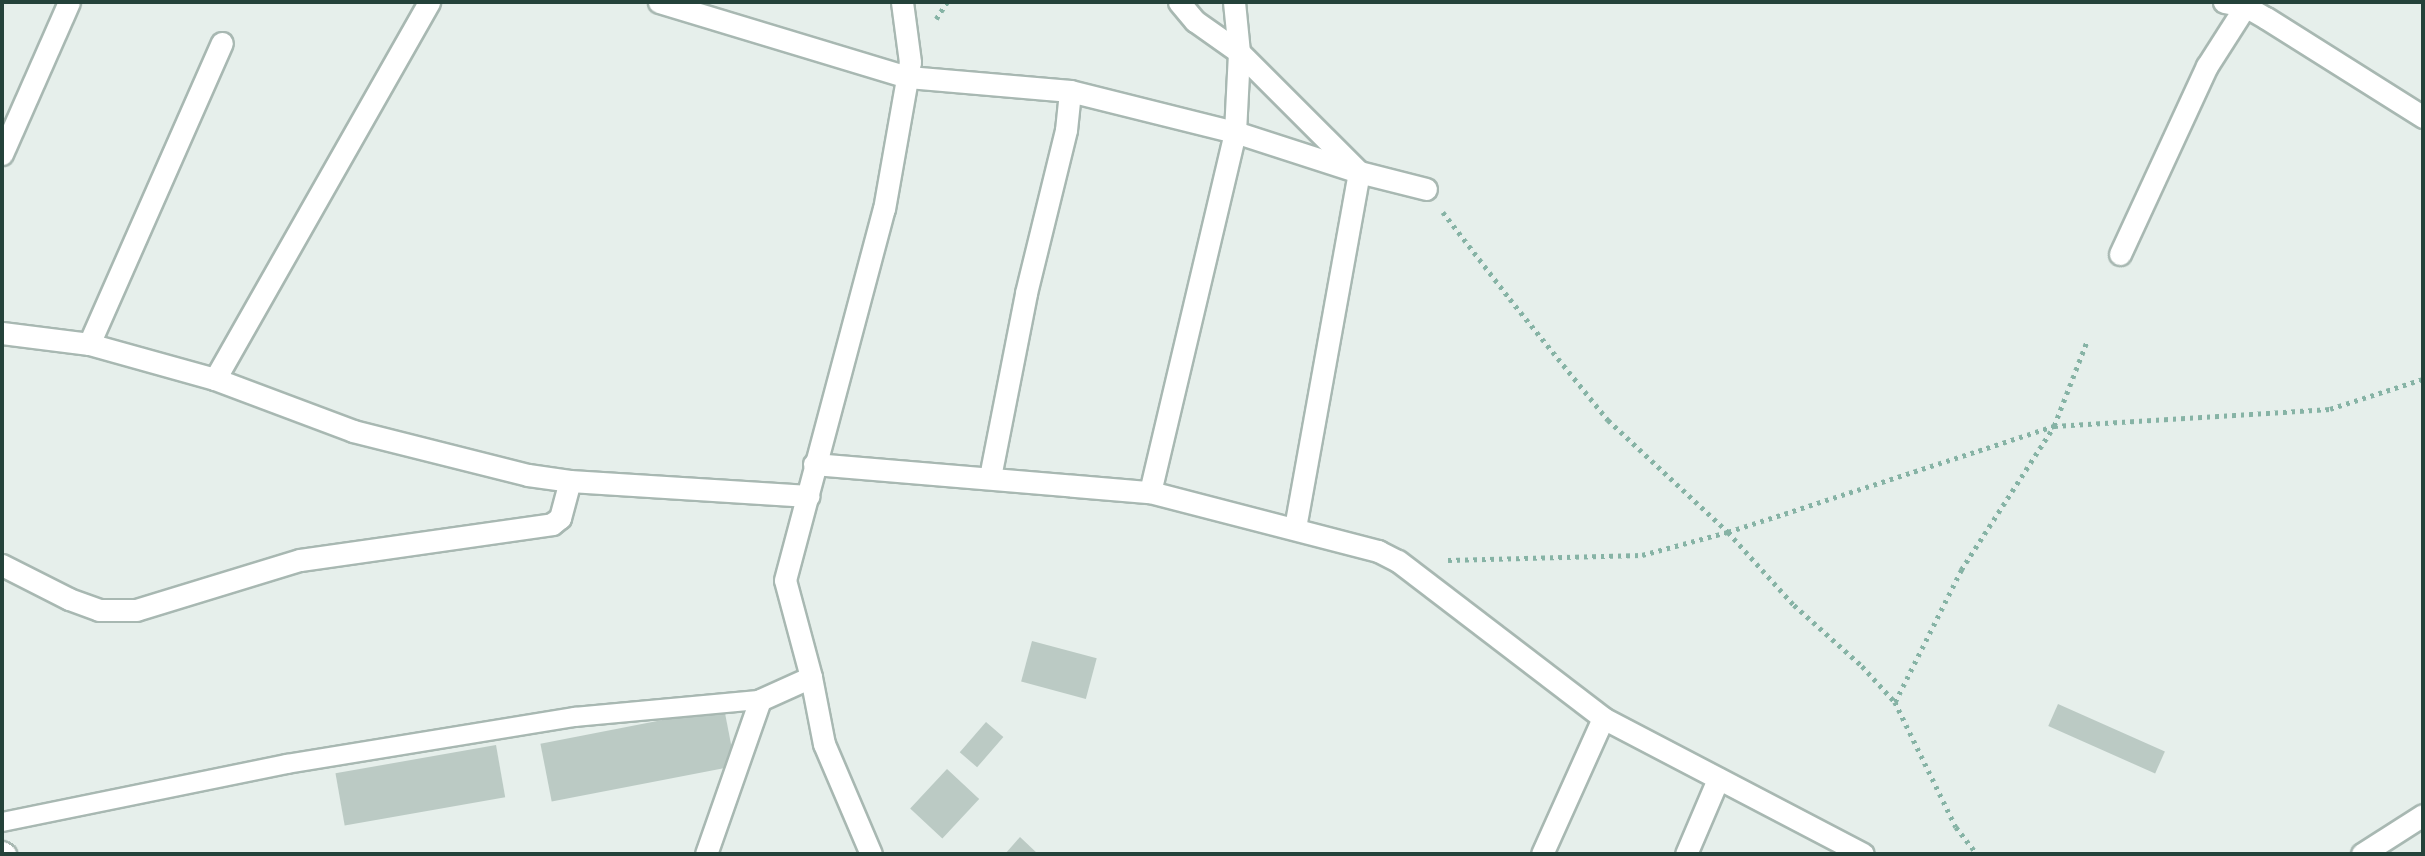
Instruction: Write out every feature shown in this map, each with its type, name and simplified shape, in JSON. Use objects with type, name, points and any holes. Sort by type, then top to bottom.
[{"type":"street","points":[[2,154],[69,2]]},
{"type":"street","points":[[215,379],[429,2]]},
{"type":"street","points":[[659,2],[908,77],[1070,91],[1235,132],[1359,172],[1426,188]]},
{"type":"street","points":[[871,854],[824,744],[811,677],[785,580],[884,209],[910,62],[902,2]]},
{"type":"street","points":[[1179,2],[1195,21],[1239,52],[1359,172]]},
{"type":"street","points":[[1150,492],[1235,132],[1239,52],[1234,2]]},
{"type":"street","points":[[2120,254],[2239,3],[2423,117]]},
{"type":"street","points":[[89,344],[222,43]]},
{"type":"street","points":[[990,477],[1026,293],[1066,130],[1070,91]]},
{"type":"street","points":[[1295,528],[1359,172]]},
{"type":"street","points":[[2,333],[89,344],[215,379],[354,431],[528,475],[570,481],[809,496]]},
{"type":"street","points":[[814,464],[1150,492],[1378,551],[1398,561],[1603,719],[1863,854]]},
{"type":"street","points":[[2,565],[99,610],[135,610],[300,560],[552,524],[561,518],[570,481]]},
{"type":"street","points":[[706,854],[760,700],[811,677]]},
{"type":"street","points":[[1542,854],[1603,719]]},
{"type":"street","points":[[1686,854],[1718,779]]},
{"type":"street","points":[[2362,854],[2423,816]]},
{"type":"lane","points":[[2,822],[274,766],[547,721],[760,700]]},
{"type":"path","points":[[1426,188],[1510,299],[1608,420],[1728,532],[1794,605],[1862,666],[1895,702],[1956,827],[1977,854]]},
{"type":"path","points":[[1895,702],[1961,570],[2054,426],[2087,341]]},
{"type":"path","points":[[1398,561],[1642,555],[1728,532],[2054,426],[2330,409],[2423,379]]},
{"type":"building","points":[[1032,641],[1097,658],[1086,699],[1021,682]]},
{"type":"building","points":[[2058,704],[2165,752],[2155,774],[2048,726]]},
{"type":"building","points":[[724,708],[735,766],[552,802],[540,744]]},
{"type":"building","points":[[986,722],[1003,737],[977,767],[960,752]]},
{"type":"building","points":[[496,745],[505,797],[345,825],[335,773]]},
{"type":"building","points":[[947,769],[979,799],[942,839],[910,808]]},
{"type":"building","points":[[1020,837],[1038,854],[1005,854]]}]
